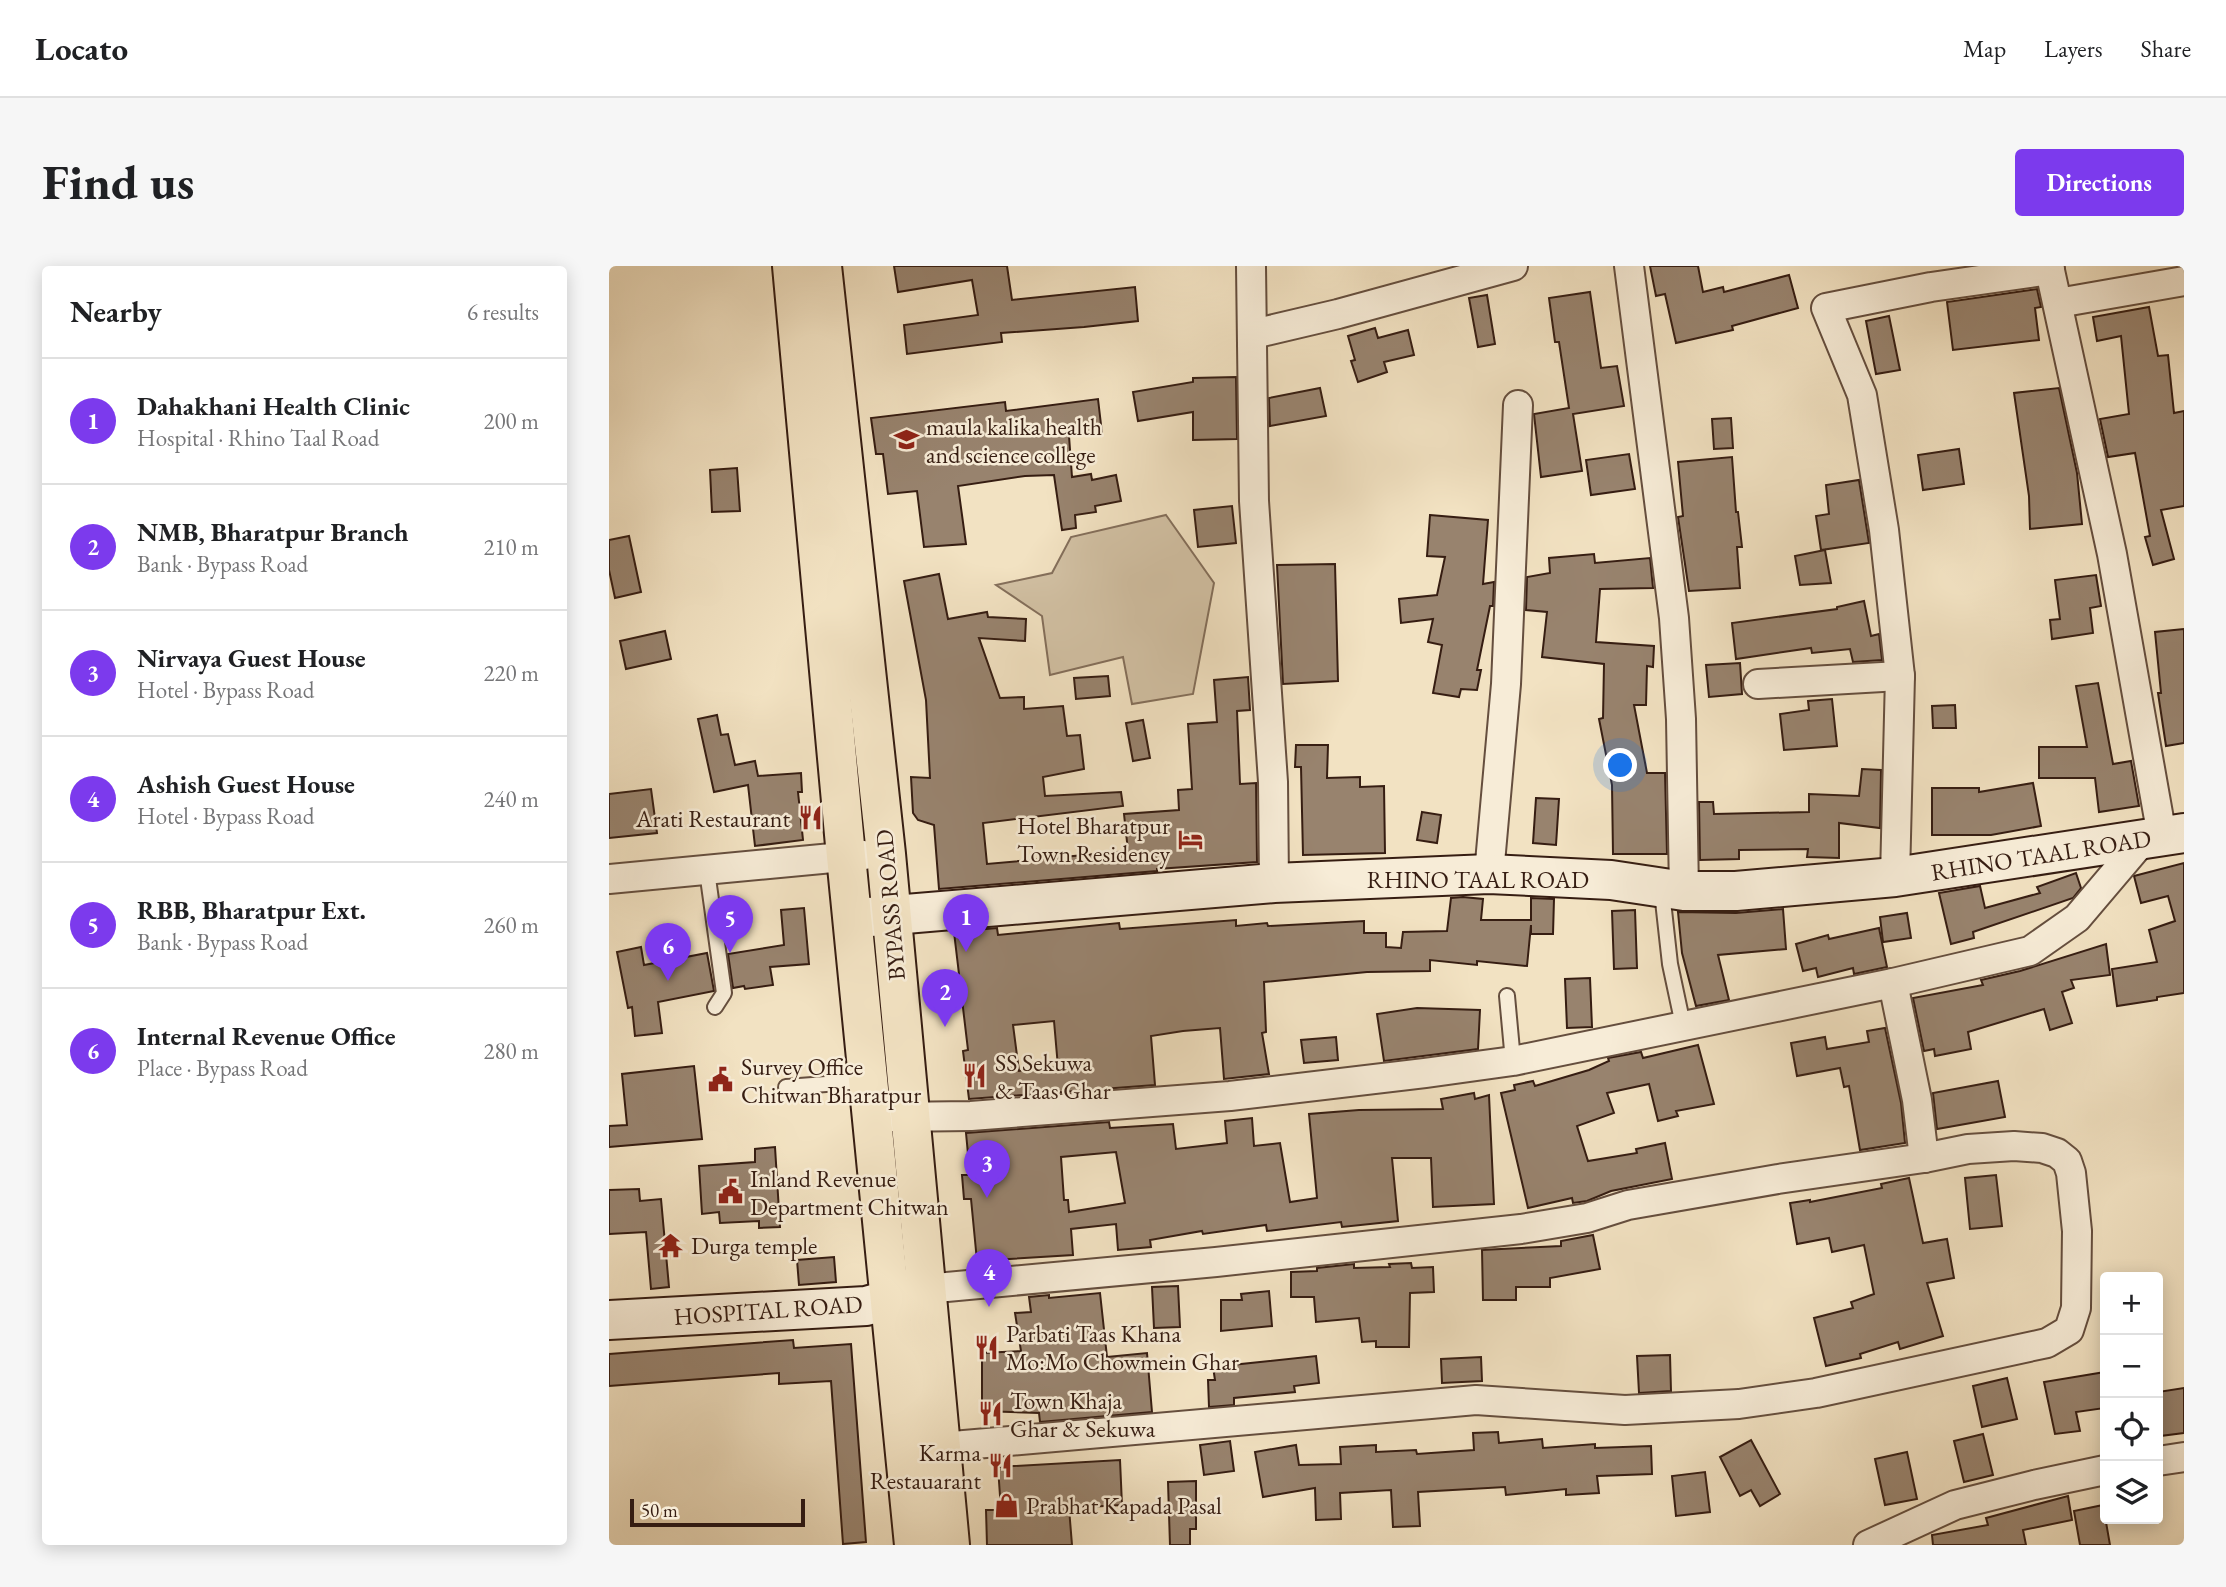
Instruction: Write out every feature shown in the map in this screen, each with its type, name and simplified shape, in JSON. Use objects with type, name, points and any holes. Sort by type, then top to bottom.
[{"type":"highway","name":"BYPASS ROAD","points":[[792,266],[852,919],[887,1079],[909,1116],[908,1294],[914,1545]]},
{"type":"highway","name":"BYPASS ROAD","points":[[823,266],[891,916],[887,1079],[871,1119],[941,1447],[950,1545]]},
{"type":"street","points":[[1251,266],[1254,501],[1273,782],[1274,883]]},
{"type":"street","points":[[1253,334],[1338,314],[1513,266]]},
{"type":"street","points":[[1629,266],[1674,618],[1681,719],[1672,890]]},
{"type":"street","points":[[871,1119],[971,1116],[1230,1096],[1513,1061],[1893,983],[2030,951],[2077,918],[2164,836],[2112,554],[2050,268],[1931,287],[1826,308],[1861,396],[1882,519],[1900,676],[1895,877]]},
{"type":"street","points":[[2058,303],[2184,281]]},
{"type":"street","points":[[1489,874],[1506,684],[1518,405]]},
{"type":"street","points":[[1758,684],[1900,676]]},
{"type":"street","name":"RHINO TAAL ROAD","points":[[852,919],[1274,883],[1489,874],[1611,880],[1672,890],[1736,891],[1895,877],[2164,836]]},
{"type":"street","points":[[609,879],[886,854]]},
{"type":"street","points":[[1893,983],[1917,1100],[1924,1158]]},
{"type":"street","points":[[908,1294],[1521,1229],[1587,1218],[1628,1205],[1968,1149],[2014,1146],[2042,1148],[2057,1153],[2067,1161],[2071,1173],[2077,1231],[2076,1308],[2069,1330],[2047,1343],[1816,1393],[1739,1404],[1625,1410],[1476,1400],[941,1447]]},
{"type":"street","name":"HOSPITAL ROAD","points":[[609,1320],[866,1306],[908,1294]]},
{"type":"street","points":[[2163,1460],[2184,1458]]},
{"type":"street","points":[[1868,1545],[1955,1505],[2100,1471]]},
{"type":"lane","points":[[707,871],[724,993],[715,1007]]},
{"type":"lane","points":[[1672,890],[1670,964],[1683,1025]]},
{"type":"lane","points":[[1507,996],[1513,1061]]},
{"type":"lane","points":[[786,1087],[887,1079]]},
{"type":"shaded area","points":[[1166,515],[1214,583],[1193,694],[1132,704],[1123,657],[1050,675],[1042,616],[996,585],[1052,573],[1071,537]]},
{"type":"building","points":[[894,266],[1007,266],[1012,300],[1135,287],[1138,321],[1001,333],[1002,342],[907,354],[904,325],[978,315],[972,280],[898,292]]},
{"type":"building","points":[[1650,266],[1698,266],[1703,292],[1723,287],[1724,292],[1789,275],[1798,308],[1732,326],[1733,330],[1676,343],[1665,294],[1656,296]]},
{"type":"building","points":[[2037,289],[2041,307],[2035,308],[2039,340],[1953,350],[1947,302]]},
{"type":"building","points":[[1590,292],[1601,368],[1617,366],[1624,406],[1573,414],[1582,471],[1541,477],[1534,414],[1569,408],[1549,298]]},
{"type":"building","points":[[1487,295],[1495,344],[1478,347],[1469,298]]},
{"type":"building","points":[[2149,307],[2158,356],[2168,355],[2174,413],[2184,411],[2184,506],[2161,510],[2174,559],[2153,565],[2145,537],[2150,536],[2135,453],[2108,457],[2100,419],[2129,414],[2121,336],[2097,341],[2093,317]]},
{"type":"building","points":[[1889,316],[1900,370],[1876,374],[1866,321]]},
{"type":"building","points":[[1375,328],[1378,338],[1408,330],[1414,355],[1384,362],[1387,372],[1358,382],[1351,361],[1355,360],[1348,336]]},
{"type":"building","points":[[1236,377],[1237,439],[1193,440],[1193,412],[1138,421],[1133,392],[1193,382],[1193,378]]},
{"type":"building","points":[[1320,388],[1326,416],[1270,426],[1269,398]]},
{"type":"building","points":[[2059,388],[2077,473],[2082,524],[2030,529],[2029,496],[2014,393]]},
{"type":"building","points":[[1098,399],[1102,433],[1069,436],[1072,477],[1091,474],[1092,480],[1116,475],[1121,501],[1095,506],[1096,512],[1075,515],[1076,528],[1062,530],[1054,475],[1025,476],[958,486],[966,544],[924,547],[917,491],[888,494],[883,454],[876,454],[871,418],[1005,402],[1006,411]]},
{"type":"building","points":[[1731,418],[1733,448],[1714,449],[1712,419]]},
{"type":"building","points":[[1959,449],[1964,484],[1923,490],[1918,455]]},
{"type":"building","points":[[1629,454],[1635,489],[1591,495],[1586,460]]},
{"type":"building","points":[[1732,457],[1742,547],[1737,547],[1740,588],[1689,591],[1678,517],[1683,516],[1678,462]]},
{"type":"building","points":[[737,468],[740,511],[712,512],[710,470]]},
{"type":"building","points":[[1859,480],[1869,543],[1821,550],[1816,516],[1829,514],[1826,485]]},
{"type":"building","points":[[1232,506],[1236,543],[1198,547],[1194,510]]},
{"type":"building","points":[[1430,515],[1488,520],[1483,584],[1494,582],[1493,606],[1490,606],[1477,670],[1481,670],[1477,690],[1461,689],[1459,697],[1433,693],[1442,645],[1428,642],[1433,619],[1401,623],[1399,599],[1437,595],[1445,557],[1427,556]]},
{"type":"building","points":[[629,536],[641,592],[615,598],[609,570],[609,540]]},
{"type":"building","points":[[1825,550],[1831,583],[1800,585],[1795,556]]},
{"type":"building","points":[[1594,554],[1595,563],[1650,558],[1653,588],[1600,589],[1596,642],[1654,646],[1653,667],[1647,666],[1646,705],[1634,705],[1647,773],[1665,773],[1667,854],[1613,854],[1612,785],[1599,719],[1603,718],[1604,664],[1542,657],[1547,612],[1526,610],[1527,577],[1550,573],[1549,558]]},
{"type":"building","points":[[1335,564],[1338,681],[1283,684],[1277,565]]},
{"type":"building","points":[[939,574],[948,619],[987,612],[988,617],[1026,619],[1025,641],[979,638],[1000,698],[1024,697],[1024,709],[1063,706],[1067,736],[1080,735],[1084,769],[1043,777],[1045,796],[1121,792],[1123,806],[983,823],[987,864],[1128,851],[1124,814],[1179,810],[1178,790],[1192,789],[1188,724],[1217,722],[1214,680],[1248,677],[1250,710],[1237,711],[1240,784],[1256,783],[1257,862],[939,889],[934,825],[918,820],[913,813],[911,777],[930,778],[926,700],[904,581]]},
{"type":"building","points":[[2096,575],[2101,606],[2090,608],[2093,633],[2052,639],[2050,620],[2060,619],[2055,580]]},
{"type":"building","points":[[1864,601],[1871,636],[1879,634],[1882,660],[1853,662],[1850,649],[1812,653],[1811,648],[1736,659],[1732,623],[1837,609]]},
{"type":"building","points":[[2184,629],[2184,743],[2166,746],[2158,693],[2161,693],[2155,632]]},
{"type":"building","points":[[665,631],[671,659],[626,669],[620,641]]},
{"type":"building","points":[[1740,663],[1742,694],[1709,697],[1706,665]]},
{"type":"building","points":[[1108,676],[1110,696],[1076,699],[1074,678]]},
{"type":"building","points":[[2098,683],[2113,764],[2131,761],[2139,806],[2099,812],[2095,778],[2039,778],[2039,747],[2087,747],[2076,686]]},
{"type":"building","points":[[1832,699],[1837,746],[1784,750],[1780,714],[1809,710],[1808,701]]},
{"type":"building","points":[[1955,705],[1956,728],[1933,728],[1932,706]]},
{"type":"building","points":[[717,715],[721,735],[728,734],[735,765],[755,761],[758,776],[801,773],[802,792],[798,792],[803,840],[755,846],[748,785],[714,792],[698,719]]},
{"type":"building","points":[[1143,720],[1150,758],[1133,761],[1126,723]]},
{"type":"building","points":[[1296,745],[1328,745],[1327,778],[1360,777],[1360,787],[1384,786],[1385,853],[1303,855],[1301,767],[1295,767]]},
{"type":"building","points":[[1862,769],[1881,770],[1880,828],[1839,823],[1839,858],[1807,857],[1808,849],[1739,850],[1739,859],[1700,860],[1699,802],[1713,802],[1714,814],[1809,812],[1809,794],[1859,796]]},
{"type":"building","points":[[2033,783],[2041,826],[1991,835],[1932,835],[1932,788],[1979,788],[1979,792]]},
{"type":"building","points":[[651,789],[657,833],[609,838],[609,794]]},
{"type":"building","points":[[1536,798],[1559,799],[1556,845],[1533,843]]},
{"type":"building","points":[[1422,812],[1441,815],[1437,843],[1417,840]]},
{"type":"building","points":[[2184,863],[2184,993],[2117,1006],[2112,969],[2157,962],[2149,930],[2175,921],[2168,896],[2141,903],[2134,876]]},
{"type":"building","points":[[2076,873],[2081,888],[2073,898],[1973,932],[1974,938],[1951,944],[1939,893],[1980,886],[1985,908],[2040,893],[2037,887]]},
{"type":"building","points":[[1451,898],[1483,899],[1481,920],[1531,920],[1531,898],[1554,899],[1553,934],[1531,934],[1531,925],[1527,966],[1430,960],[1430,971],[1367,972],[1264,982],[1266,1032],[1262,1033],[1269,1074],[1224,1079],[1220,1028],[1183,1031],[1151,1036],[1155,1085],[969,1099],[963,1051],[968,1050],[954,932],[997,928],[998,935],[1119,923],[1120,929],[1236,920],[1236,926],[1364,921],[1364,933],[1386,933],[1386,947],[1401,948],[1403,932],[1447,931]],"holes":[[[1054,1021],[1058,1067],[1019,1071],[1013,1025]]]},
{"type":"building","points":[[804,908],[809,964],[770,967],[773,985],[733,988],[728,954],[784,945],[781,910]]},
{"type":"building","points":[[1783,909],[1786,949],[1718,955],[1729,1000],[1696,1006],[1682,953],[1678,912],[1736,913]]},
{"type":"building","points":[[1635,910],[1637,968],[1614,969],[1612,911]]},
{"type":"building","points":[[1907,913],[1911,938],[1883,942],[1880,917]]},
{"type":"building","points":[[1879,928],[1887,967],[1854,974],[1853,968],[1818,977],[1816,968],[1803,971],[1796,944],[1828,935],[1829,939]]},
{"type":"building","points":[[2106,944],[2110,975],[2071,980],[2074,988],[2062,992],[2072,1023],[2050,1030],[2044,1009],[1968,1032],[1971,1049],[1935,1056],[1934,1049],[1924,1051],[1913,998],[1983,985],[1981,980],[2020,971]]},
{"type":"building","points":[[641,947],[644,965],[707,953],[714,991],[658,1002],[662,1033],[635,1036],[632,1007],[628,1008],[617,952]]},
{"type":"building","points":[[1590,978],[1592,1027],[1567,1028],[1565,979]]},
{"type":"building","points":[[1417,1008],[1480,1010],[1478,1049],[1384,1061],[1377,1014]]},
{"type":"building","points":[[1885,1028],[1901,1103],[1905,1143],[1860,1150],[1849,1086],[1844,1087],[1840,1068],[1797,1076],[1791,1043],[1825,1037],[1827,1049],[1869,1042],[1867,1031]]},
{"type":"building","points":[[1336,1037],[1338,1060],[1304,1063],[1301,1040]]},
{"type":"building","points":[[1698,1045],[1714,1104],[1676,1111],[1678,1116],[1658,1121],[1649,1084],[1607,1093],[1614,1113],[1577,1126],[1588,1161],[1637,1153],[1636,1149],[1665,1143],[1672,1179],[1611,1191],[1587,1201],[1573,1203],[1572,1198],[1528,1208],[1501,1093],[1515,1090],[1514,1085],[1533,1081],[1535,1086],[1589,1070],[1609,1061],[1608,1058],[1641,1052],[1643,1058]]},
{"type":"building","points":[[694,1066],[702,1139],[609,1147],[609,1126],[627,1125],[622,1074]]},
{"type":"building","points":[[1998,1081],[2005,1117],[1937,1129],[1933,1093]]},
{"type":"building","points":[[1474,1093],[1475,1099],[1489,1095],[1494,1204],[1433,1207],[1431,1158],[1392,1158],[1398,1221],[1342,1227],[1341,1222],[1267,1231],[1266,1225],[1203,1234],[1202,1231],[1150,1240],[1151,1247],[1118,1250],[1116,1224],[1071,1229],[1073,1255],[977,1261],[971,1199],[964,1199],[962,1175],[970,1175],[966,1133],[1109,1122],[1110,1128],[1173,1124],[1176,1149],[1227,1143],[1225,1121],[1252,1118],[1254,1146],[1280,1143],[1290,1202],[1317,1198],[1309,1114],[1359,1110],[1443,1109],[1441,1099]],"holes":[[[1116,1152],[1125,1203],[1069,1212],[1068,1200],[1064,1200],[1061,1157]]]},
{"type":"building","points":[[775,1147],[780,1227],[759,1228],[759,1221],[720,1223],[719,1212],[702,1214],[699,1166],[755,1162],[755,1149]]},
{"type":"building","points":[[1996,1175],[2002,1226],[1970,1229],[1965,1178]]},
{"type":"building","points":[[1909,1178],[1923,1243],[1947,1239],[1954,1278],[1927,1283],[1943,1336],[1900,1349],[1898,1342],[1860,1354],[1861,1358],[1826,1366],[1814,1318],[1853,1308],[1851,1302],[1874,1294],[1864,1245],[1832,1252],[1829,1238],[1797,1244],[1790,1203],[1810,1202],[1882,1188],[1881,1184]]},
{"type":"building","points":[[639,1189],[640,1201],[661,1199],[669,1287],[651,1289],[646,1232],[609,1234],[609,1190]]},
{"type":"building","points":[[1593,1235],[1600,1269],[1550,1278],[1550,1287],[1516,1287],[1516,1300],[1483,1300],[1482,1250],[1561,1246],[1561,1241]]},
{"type":"building","points":[[834,1257],[836,1282],[799,1285],[797,1260]]},
{"type":"building","points":[[1411,1263],[1412,1268],[1433,1267],[1434,1292],[1410,1293],[1409,1347],[1376,1347],[1376,1341],[1362,1342],[1359,1318],[1316,1322],[1314,1297],[1291,1297],[1291,1272],[1317,1271],[1317,1268],[1354,1264],[1354,1268],[1390,1267],[1389,1264]]},
{"type":"building","points":[[1178,1286],[1180,1327],[1154,1328],[1152,1287]]},
{"type":"building","points":[[1269,1291],[1272,1326],[1221,1331],[1221,1300],[1242,1300],[1241,1294]]},
{"type":"building","points":[[1100,1293],[1107,1357],[1147,1353],[1152,1412],[1040,1422],[1039,1413],[982,1411],[982,1353],[1021,1351],[1015,1313],[1031,1312],[1029,1297],[1049,1295],[1049,1298]]},
{"type":"building","points":[[793,1340],[794,1348],[851,1344],[866,1542],[843,1544],[831,1381],[779,1384],[779,1373],[609,1386],[609,1354]]},
{"type":"building","points":[[1670,1355],[1671,1391],[1639,1393],[1637,1356]]},
{"type":"building","points":[[1316,1356],[1319,1383],[1294,1386],[1295,1392],[1234,1398],[1234,1405],[1209,1407],[1208,1380],[1215,1380],[1213,1367]]},
{"type":"building","points":[[1481,1357],[1482,1381],[1442,1383],[1441,1359]]},
{"type":"building","points":[[2100,1373],[2100,1409],[2076,1412],[2080,1431],[2055,1434],[2044,1382]]},
{"type":"building","points":[[2007,1378],[2017,1419],[1982,1427],[1973,1386]]},
{"type":"building","points":[[2184,1388],[2184,1433],[2163,1436],[2163,1391]]},
{"type":"building","points":[[1498,1432],[1499,1443],[1542,1439],[1543,1448],[1595,1444],[1595,1448],[1651,1446],[1652,1474],[1597,1476],[1599,1493],[1566,1495],[1566,1489],[1506,1495],[1505,1487],[1418,1492],[1420,1526],[1393,1527],[1391,1490],[1340,1493],[1341,1519],[1316,1520],[1315,1488],[1263,1497],[1255,1452],[1296,1445],[1299,1465],[1341,1464],[1340,1447],[1376,1445],[1376,1452],[1416,1450],[1417,1454],[1474,1450],[1473,1433]]},
{"type":"building","points":[[1983,1434],[1993,1475],[1964,1482],[1954,1441]]},
{"type":"building","points":[[1751,1440],[1780,1494],[1760,1506],[1751,1490],[1740,1496],[1720,1457]]},
{"type":"building","points":[[1230,1441],[1234,1471],[1204,1475],[1200,1445]]},
{"type":"building","points":[[1907,1452],[1917,1499],[1885,1505],[1875,1459]]},
{"type":"building","points":[[1120,1460],[1122,1505],[1069,1508],[1072,1545],[987,1545],[986,1510],[1001,1510],[998,1467]]},
{"type":"building","points":[[1705,1472],[1710,1512],[1676,1516],[1672,1476]]},
{"type":"building","points":[[1196,1481],[1196,1529],[1190,1529],[1190,1545],[1170,1545],[1168,1482]]},
{"type":"building","points":[[2068,1496],[2072,1520],[2023,1530],[2026,1545],[1933,1545],[1932,1535],[1988,1525],[1986,1518]]},
{"type":"building","points":[[2100,1506],[2100,1524],[2106,1524],[2110,1545],[2080,1545],[2074,1511]]},
{"type":"place","name":"maula kalika health and science college","points":[[906,440]]},
{"type":"place","name":"Arati Restaurant","points":[[810,818]]},
{"type":"place","name":"Hotel Bharatpur Town Residency","points":[[1190,839]]},
{"type":"place","name":"Dahakhani Health Clinic","points":[[966,952]]},
{"type":"place","name":"RBB, Bharatpur Ext.","points":[[730,953]]},
{"type":"place","name":"Internal Revenue Office","points":[[668,981]]},
{"type":"place","name":"NMB, Bharatpur Branch","points":[[945,1027]]},
{"type":"place","name":"SS Sekuwa & Taas Ghar","points":[[975,1076]]},
{"type":"place","name":"Survey Office Chitwan Bharatpur","points":[[721,1080]]},
{"type":"place","name":"Inland Revenue Department Chitwan","points":[[730,1192]]},
{"type":"place","name":"Nirvaya Guest House","points":[[987,1198]]},
{"type":"place","name":"Durga temple","points":[[671,1245]]},
{"type":"place","name":"Ashish Guest House","points":[[989,1307]]},
{"type":"place","name":"Parbati Taas Khana Mo:Mo Chowmein Ghar","points":[[986,1347]]},
{"type":"place","name":"Town Khaja Ghar & Sekuwa","points":[[990,1414]]},
{"type":"place","name":"Karma Restauarant","points":[[1001,1466]]},
{"type":"place","name":"Prabhat Kapada Pasal","points":[[1006,1505]]}]
